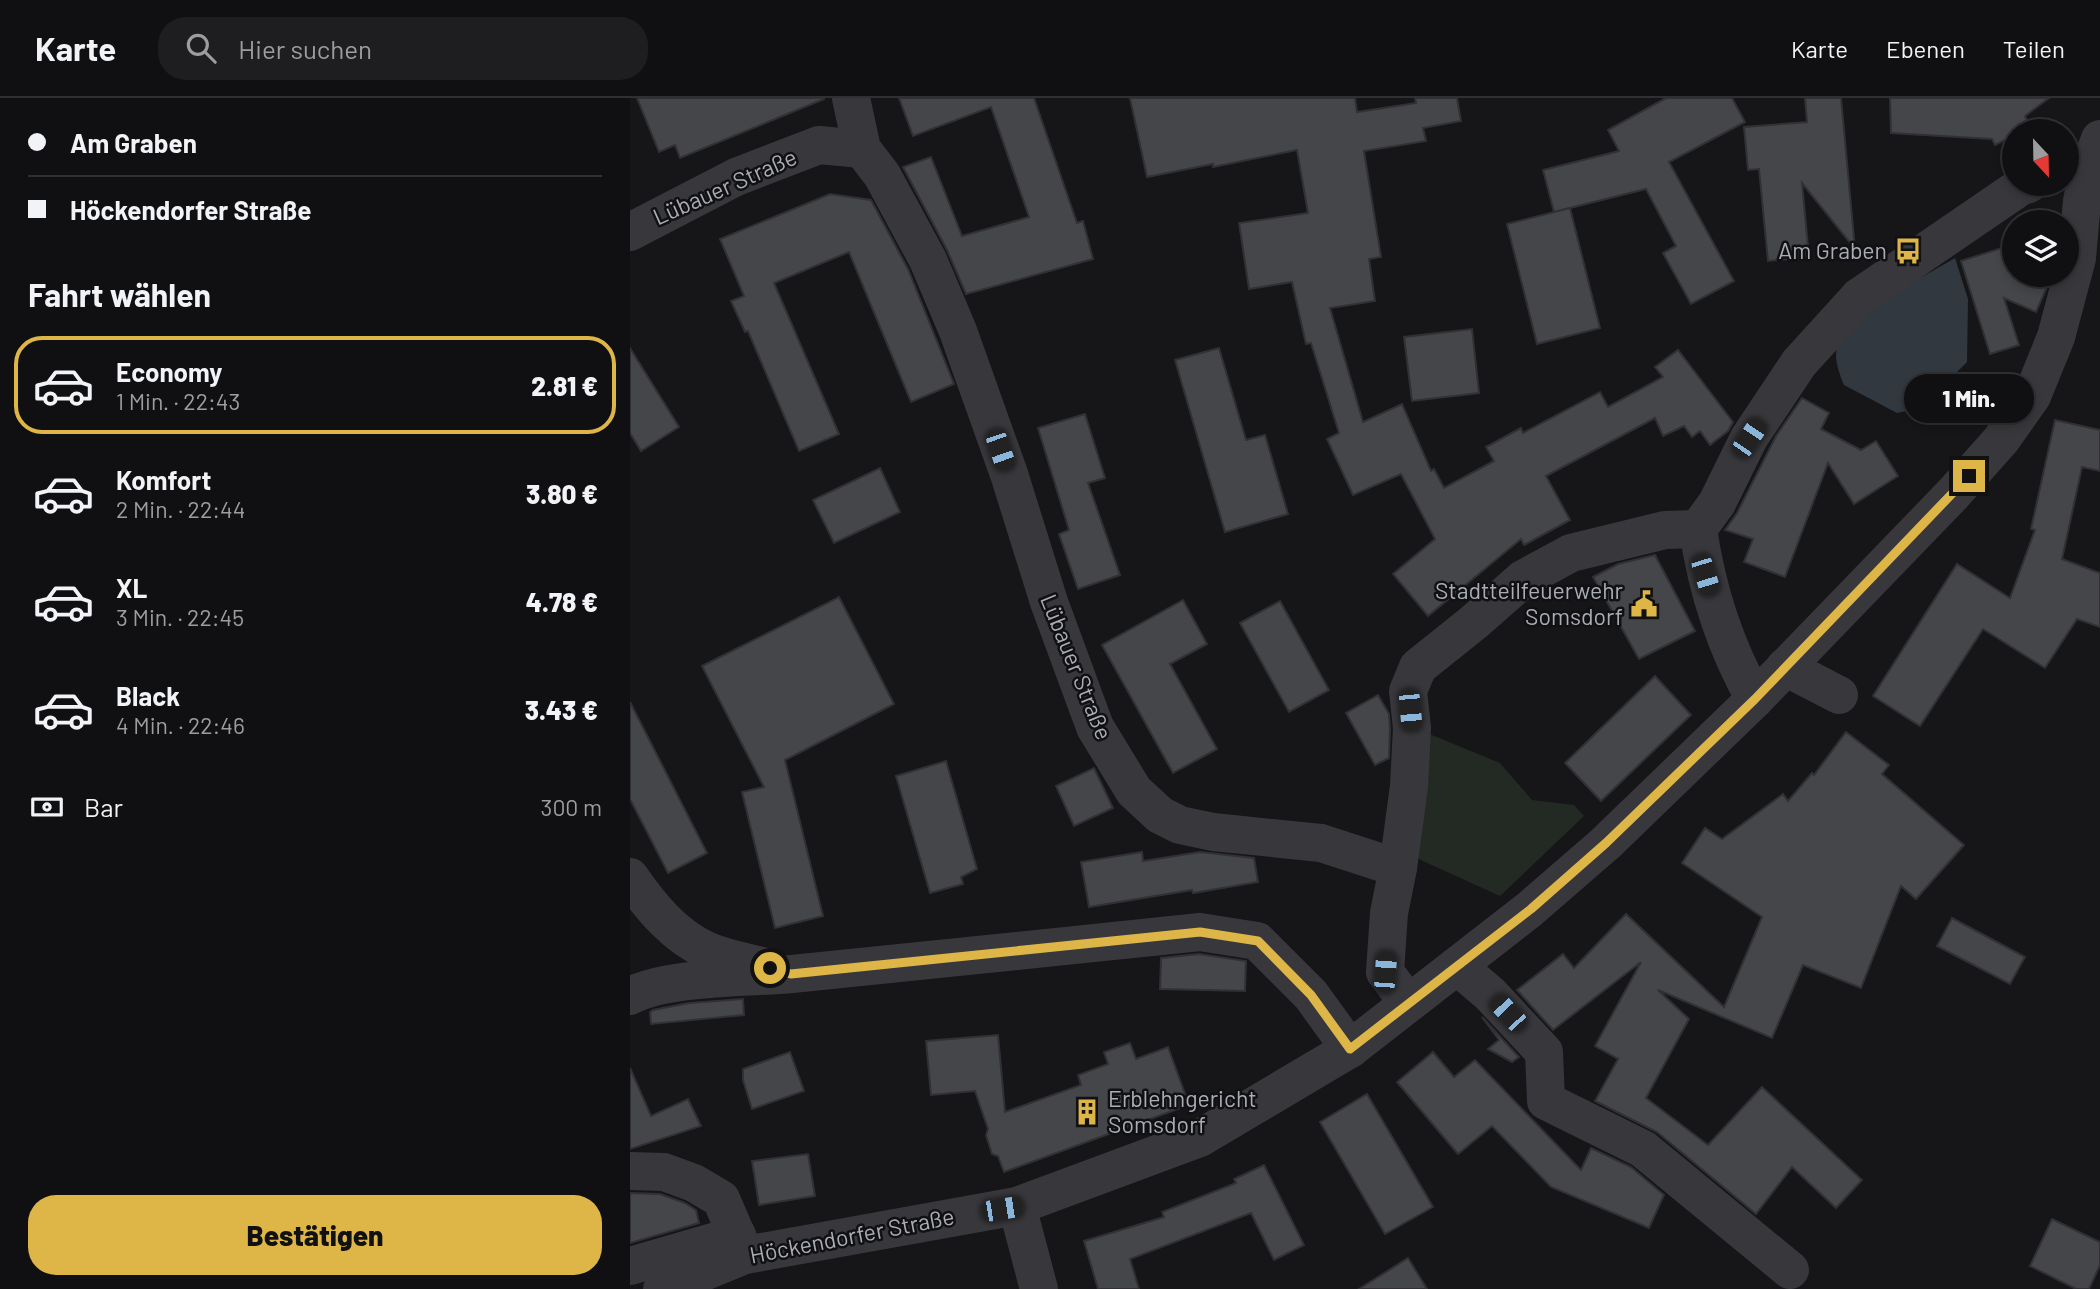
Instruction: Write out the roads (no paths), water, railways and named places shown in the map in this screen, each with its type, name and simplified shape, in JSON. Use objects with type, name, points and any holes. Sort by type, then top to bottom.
[{"type":"street","name":"Lübauer Straße","points":[[851,98],[862,149],[883,175],[928,260],[958,331],[1009,474],[1049,602],[1095,727],[1134,791],[1160,815],[1180,825],[1213,832],[1321,843],[1398,868]]},
{"type":"street","name":"Lübauer Straße","points":[[630,232],[736,177],[819,145],[862,149]]},
{"type":"street","name":"Höckendorfer Straße","points":[[662,1289],[741,1245],[1017,1206],[1200,1138],[1350,1049],[1531,909],[1606,843],[1755,699],[1953,494],[2001,440],[2032,396],[2056,337],[2077,258],[2085,161]]},
{"type":"street","points":[[1755,699],[1740,673],[1719,622],[1705,575],[1698,529],[1717,503],[1749,438],[1799,363],[1859,297],[2007,196]]},
{"type":"street","points":[[1408,1003],[1385,972],[1389,913],[1398,868],[1409,774],[1412,728],[1408,691],[1418,667],[1523,579],[1572,553],[1665,530],[1698,529]]},
{"type":"street","points":[[1785,667],[1839,695]]},
{"type":"street","points":[[630,877],[671,928],[708,951],[791,974]]},
{"type":"street","points":[[630,996],[642,990],[676,983],[791,974],[1200,932],[1258,941],[1311,995],[1350,1049]]},
{"type":"street","points":[[1457,966],[1490,994],[1544,1052],[1546,1101],[1643,1149],[1790,1270]]},
{"type":"street","points":[[630,1171],[664,1172],[694,1183],[721,1199],[741,1245],[630,1266]]},
{"type":"street","points":[[1017,1206],[1040,1289]]},
{"type":"place","name":"Am Graben","points":[[1908,251]]},
{"type":"place","name":"Stadtteilfeuerwehr Somsdorf","points":[[1644,604]]},
{"type":"place","name":"Erblehngericht Somsdorf","points":[[1087,1112]]}]
